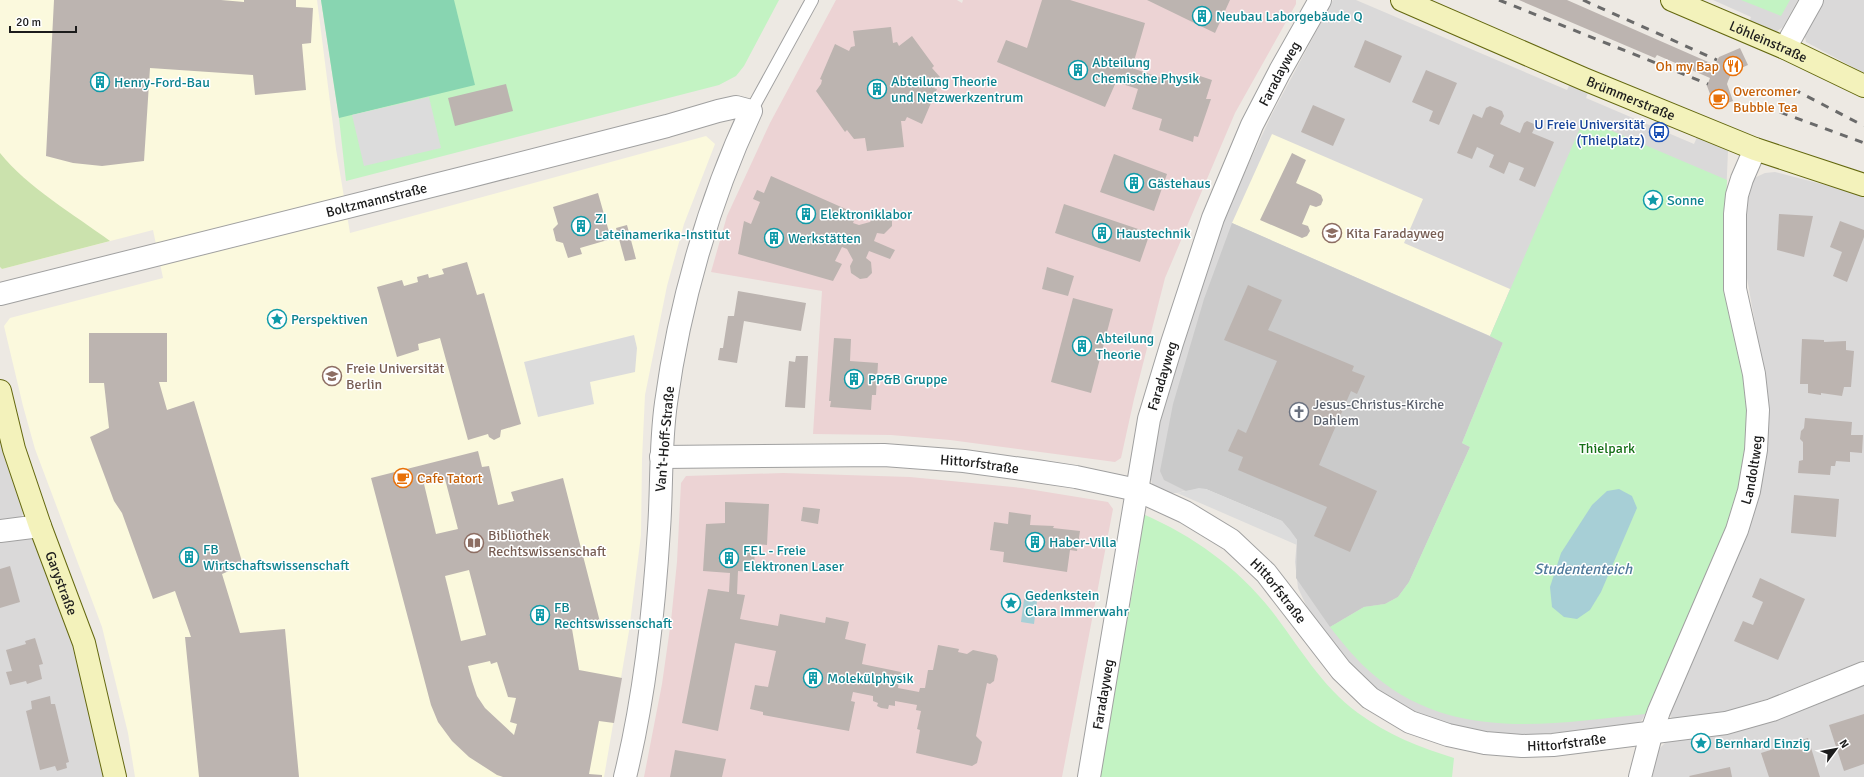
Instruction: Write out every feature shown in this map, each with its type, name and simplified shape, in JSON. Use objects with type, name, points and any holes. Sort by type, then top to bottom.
[{"type":"main road","name":"Brümmerstraße","points":[[1402,0],[1584,79],[1755,149],[1864,186]]},
{"type":"main road","name":"Löhleinstraße","points":[[1672,0],[1785,48],[1864,86]]},
{"type":"main road","name":"Garystraße","points":[[0,391],[14,449],[40,526],[84,643],[115,777]]},
{"type":"street","name":"Faradayweg","points":[[1089,777],[1149,419],[1213,218],[1252,125],[1280,71],[1320,0]]},
{"type":"street","points":[[1785,48],[1812,0]]},
{"type":"street","name":"Boltzmannstraße","points":[[0,294],[668,126],[718,110],[736,107],[751,111]]},
{"type":"street","name":"Van't-Hoff-Straße","points":[[625,777],[636,735],[647,660],[659,529],[660,457],[666,403],[690,278],[720,188],[751,111]]},
{"type":"street","name":"Landoltweg","points":[[1640,777],[1652,731],[1738,530],[1749,491],[1756,450],[1758,410],[1754,374],[1735,289],[1735,214],[1737,195],[1755,149]]},
{"type":"street","name":"Hittorfstraße","points":[[660,457],[884,455],[964,461],[1076,477],[1137,490],[1185,512],[1231,540],[1266,573],[1341,670],[1370,698],[1410,722],[1448,735],[1485,744],[1522,746],[1553,745],[1652,731],[1726,723],[1772,710],[1864,673]]},
{"type":"street","points":[[0,531],[40,526]]},
{"type":"lane","points":[[751,111],[812,0]]},
{"type":"shaded area","name":"Freie Universität Berlin","points":[[0,0],[317,0],[336,149],[350,233],[706,136],[715,144],[684,224],[667,286],[645,395],[641,535],[629,631],[604,777],[135,777],[128,733],[102,627],[35,449],[4,326],[10,318],[163,278],[153,230],[2,269],[0,267]]},
{"type":"shaded area","points":[[836,0],[957,0],[962,3],[963,0],[1296,0],[1296,4],[1235,113],[1165,278],[1134,399],[1121,458],[1115,462],[950,440],[891,435],[813,434],[822,291],[711,272],[727,216],[770,123]]},
{"type":"shaded area","points":[[1333,0],[1356,0],[1567,90],[1571,82],[1589,90],[1586,98],[1694,144],[1698,135],[1725,147],[1728,151],[1726,197],[1747,415],[1682,630],[1645,714],[1642,720],[1637,724],[1542,734],[1508,735],[1481,732],[1453,725],[1405,708],[1387,697],[1350,668],[1313,620],[1298,588],[1295,562],[1297,540],[1282,521],[1206,489],[1192,489],[1177,493],[1169,493],[1155,488],[1152,484],[1150,474],[1162,415],[1183,333],[1205,268],[1236,191],[1272,114]]},
{"type":"shaded area","points":[[1713,0],[1798,0],[1783,27],[1773,34],[1748,25],[1751,17]]},
{"type":"shaded area","points":[[1823,0],[1864,0],[1864,73],[1806,42],[1804,32]]},
{"type":"shaded area","points":[[429,97],[441,148],[364,166],[352,115]]},
{"type":"shaded area","name":"Kita Faradayweg","points":[[1272,134],[1423,199],[1404,243],[1510,289],[1490,336],[1232,223]]},
{"type":"shaded area","points":[[1775,172],[1864,195],[1864,660],[1773,697],[1748,705],[1720,713],[1673,719],[1668,714],[1743,536],[1763,369],[1747,278],[1746,201],[1747,190],[1754,178],[1765,173]]},
{"type":"shaded area","points":[[1232,223],[1503,342],[1462,443],[1470,447],[1409,582],[1398,597],[1385,604],[1364,607],[1330,627],[1296,578],[1297,540],[1282,521],[1206,489],[1186,491],[1164,480],[1160,471],[1173,404],[1204,299]]},
{"type":"shaded area","points":[[634,335],[637,348],[635,372],[590,382],[594,404],[538,417],[524,362]]},
{"type":"shaded area","points":[[0,437],[22,506],[23,514],[20,518],[0,521]]},
{"type":"shaded area","points":[[783,473],[910,477],[1022,488],[1108,502],[1113,509],[1062,777],[644,777],[662,684],[671,621],[677,562],[681,483],[686,476]]},
{"type":"shaded area","points":[[1199,488],[1206,489],[1282,521],[1297,540],[1297,545],[1177,493]]},
{"type":"shaded area","points":[[0,538],[32,538],[54,584],[77,657],[106,777],[0,777]]},
{"type":"shaded area","points":[[1864,685],[1864,777],[1652,777],[1659,749],[1667,741]]},
{"type":"green space","points":[[321,0],[779,0],[744,66],[736,76],[719,85],[346,181],[339,118]]},
{"type":"green space","points":[[321,0],[454,0],[475,85],[339,118]]},
{"type":"green space","points":[[1741,0],[1790,0],[1781,16]]},
{"type":"green space","name":"Thielpark","points":[[1584,119],[1727,180],[1726,197],[1747,415],[1745,445],[1738,488],[1725,531],[1645,714],[1575,722],[1539,724],[1504,724],[1470,720],[1437,711],[1405,697],[1369,671],[1351,653],[1330,627],[1364,607],[1385,604],[1398,597],[1409,582],[1470,447],[1462,443],[1503,343],[1490,336]]},
{"type":"green space","points":[[0,153],[37,189],[110,241],[2,269],[0,267]]},
{"type":"green space","points":[[1143,514],[1197,543],[1213,554],[1244,580],[1271,610],[1311,665],[1333,691],[1358,713],[1369,721],[1404,740],[1454,758],[1452,777],[1098,777],[1138,561]]},
{"type":"water","name":"Studententeich","points":[[1619,489],[1632,496],[1637,508],[1601,592],[1590,610],[1577,619],[1564,617],[1552,607],[1550,587],[1561,553],[1592,505],[1607,491]]},
{"type":"water","points":[[1024,599],[1037,601],[1034,624],[1021,622]]},
{"type":"building","name":"Henry-Ford-Bau","points":[[54,0],[221,0],[244,2],[244,0],[296,0],[296,7],[313,8],[311,43],[302,44],[306,90],[255,95],[253,75],[150,68],[144,161],[102,166],[73,163],[46,156]]},
{"type":"building","name":"Abteilung Chemische Physik","points":[[1042,0],[1070,0],[1145,23],[1132,68],[1176,83],[1177,80],[1194,85],[1197,75],[1212,80],[1206,99],[1211,99],[1198,137],[1194,136],[1193,142],[1159,130],[1162,119],[1132,109],[1138,89],[1116,82],[1105,107],[997,62],[1006,40],[1027,48]]},
{"type":"building","name":"Neubau Laborgebäude Q","points":[[1147,0],[1230,0],[1215,33]]},
{"type":"building","points":[[1519,0],[1567,0],[1715,65],[1719,57],[1740,48],[1748,65],[1732,72],[1728,81],[1727,84],[1733,101],[1715,107],[1707,86],[1710,78],[1657,55],[1655,58]]},
{"type":"building","name":"Abteilung Theorie und Netzwerkzentrum","points":[[891,27],[893,43],[897,42],[899,46],[912,36],[934,66],[932,68],[940,77],[934,88],[937,89],[922,124],[907,117],[905,121],[901,121],[904,147],[867,151],[865,138],[854,139],[847,130],[845,132],[816,91],[821,84],[822,80],[820,79],[835,44],[849,51],[851,47],[855,46],[853,31]]},
{"type":"building","points":[[1365,40],[1402,56],[1390,83],[1354,67]]},
{"type":"building","points":[[1426,70],[1457,83],[1439,125],[1429,121],[1433,111],[1412,102]]},
{"type":"building","points":[[506,84],[513,111],[455,126],[448,98]]},
{"type":"building","points":[[1313,105],[1345,119],[1333,146],[1301,132]]},
{"type":"building","points":[[1490,106],[1502,111],[1504,116],[1500,124],[1520,133],[1524,123],[1527,121],[1534,124],[1535,127],[1532,133],[1554,142],[1535,187],[1519,180],[1524,168],[1509,162],[1504,174],[1489,167],[1494,155],[1477,147],[1472,159],[1457,153],[1473,114],[1482,118],[1486,108]]},
{"type":"building","points":[[1292,153],[1306,160],[1296,183],[1321,195],[1323,200],[1321,205],[1316,207],[1310,205],[1302,224],[1308,226],[1310,231],[1307,236],[1302,238],[1260,220]]},
{"type":"building","name":"Gästehaus","points":[[1114,154],[1167,174],[1154,211],[1100,192]]},
{"type":"building","points":[[771,176],[857,214],[853,223],[859,225],[870,222],[876,213],[887,213],[892,218],[892,226],[884,234],[877,233],[874,241],[895,250],[890,259],[869,251],[866,258],[871,262],[872,273],[867,278],[860,279],[851,273],[850,266],[853,260],[847,249],[842,247],[835,261],[842,264],[833,281],[738,254],[744,221],[751,224],[760,202],[753,199],[757,190],[764,193]]},
{"type":"building","name":"ZI Lateinamerika-Institut","points":[[598,193],[611,239],[580,248],[582,254],[568,258],[563,243],[556,241],[553,229],[558,224],[553,207]]},
{"type":"building","name":"Haustechnik","points":[[1064,204],[1150,233],[1140,262],[1055,233]]},
{"type":"building","points":[[1779,214],[1813,216],[1804,257],[1777,250]]},
{"type":"building","points":[[1840,221],[1864,230],[1864,237],[1847,282],[1833,276],[1842,252],[1830,247]]},
{"type":"building","points":[[627,225],[636,259],[625,261],[616,228]]},
{"type":"building","points":[[467,262],[477,295],[484,293],[521,424],[501,430],[500,437],[494,440],[489,437],[488,434],[468,440],[440,338],[418,344],[419,350],[397,357],[377,287],[402,280],[404,286],[418,282],[417,277],[428,274],[429,278],[444,274],[442,269]]},
{"type":"building","points":[[1047,267],[1074,276],[1068,296],[1042,289]]},
{"type":"building","name":"Jesus-Christus-Kirche Dahlem","points":[[1248,285],[1282,300],[1268,330],[1354,366],[1352,371],[1365,376],[1357,394],[1351,391],[1319,465],[1377,491],[1350,552],[1314,536],[1327,507],[1238,470],[1243,457],[1228,451],[1238,429],[1246,433],[1277,361],[1224,340]]},
{"type":"building","points":[[738,291],[806,303],[801,331],[744,321],[737,363],[718,360],[720,348],[723,348],[728,316],[734,316]]},
{"type":"building","name":"Abteilung Theorie","points":[[1073,298],[1113,309],[1091,393],[1051,382]]},
{"type":"building","name":"FB Wirtschaftswissenschaft","points":[[89,333],[167,333],[167,382],[159,382],[167,410],[194,401],[243,565],[222,574],[240,633],[285,629],[299,777],[199,777],[185,637],[191,637],[175,591],[153,599],[122,513],[114,501],[90,437],[109,428],[104,383],[89,383]]},
{"type":"building","name":"PP&B Gruppe","points":[[834,338],[851,339],[850,361],[878,363],[876,395],[872,395],[871,410],[830,407],[831,401],[829,401]]},
{"type":"building","points":[[1802,339],[1824,340],[1824,342],[1846,341],[1846,350],[1854,351],[1851,387],[1844,387],[1842,396],[1808,393],[1808,384],[1800,384]]},
{"type":"building","points":[[796,356],[808,356],[805,408],[785,407],[789,361],[795,362]]},
{"type":"building","points":[[1805,418],[1852,422],[1851,435],[1863,435],[1862,453],[1850,452],[1850,462],[1836,461],[1835,466],[1831,466],[1830,475],[1798,473],[1799,461],[1803,460],[1803,442],[1800,439],[1801,431],[1804,428]]},
{"type":"building","name":"FB Rechtswissenschaft","points":[[478,451],[482,467],[489,466],[498,505],[514,501],[511,492],[563,478],[600,622],[572,629],[579,670],[622,678],[614,723],[599,721],[589,774],[602,775],[602,777],[503,777],[497,775],[469,757],[452,741],[438,722],[431,705],[371,478]],"holes":[[[445,479],[458,529],[436,534],[424,484]],[[469,570],[486,635],[461,641],[445,576]],[[490,661],[491,664],[497,662],[508,697],[516,698],[510,722],[517,724],[514,735],[485,708],[477,696],[468,666]]]},
{"type":"building","points":[[1794,495],[1839,499],[1836,537],[1791,533]]},
{"type":"building","points":[[725,502],[769,504],[767,545],[755,544],[754,572],[738,571],[737,594],[745,595],[740,619],[778,626],[780,614],[825,623],[826,617],[849,622],[845,639],[866,644],[862,664],[901,672],[898,688],[919,692],[920,688],[925,688],[928,670],[933,670],[938,645],[959,649],[958,652],[967,654],[973,650],[996,655],[998,659],[994,681],[990,684],[987,683],[976,736],[982,742],[977,763],[972,766],[916,753],[920,730],[917,729],[921,711],[916,710],[917,705],[895,701],[895,706],[889,705],[888,709],[881,708],[877,706],[878,703],[873,701],[873,696],[853,692],[851,701],[855,702],[849,731],[763,715],[763,712],[750,709],[755,685],[768,687],[776,651],[735,643],[718,731],[682,723],[708,589],[729,592],[730,573],[703,571],[706,524],[725,523]]},
{"type":"building","points":[[803,507],[820,509],[818,524],[801,521]]},
{"type":"building","name":"Haber-Villa","points":[[1009,512],[1031,515],[1030,525],[1054,526],[1053,528],[1080,531],[1077,551],[1070,550],[1067,572],[1003,562],[1004,552],[990,550],[994,522],[1008,524]]},
{"type":"building","points":[[10,566],[20,602],[0,608],[0,569]]},
{"type":"building","points":[[1760,578],[1805,599],[1778,660],[1734,641],[1743,621],[1753,625],[1763,602],[1752,597]]},
{"type":"building","points":[[35,638],[43,664],[39,665],[42,679],[27,684],[26,681],[10,685],[6,672],[12,671],[6,650],[26,644],[25,641]]},
{"type":"building","points":[[50,696],[51,704],[55,704],[69,762],[66,763],[67,768],[57,771],[55,766],[40,770],[26,711],[32,709],[31,701]]},
{"type":"building","points":[[1864,714],[1864,764],[1844,771],[1829,725]]},
{"type":"building","points":[[1808,738],[1820,777],[1769,777],[1761,753]]},
{"type":"building","points":[[675,750],[726,759],[722,777],[670,777]]},
{"type":"building","points":[[1730,767],[1732,777],[1689,776]]},
{"type":"railway","points":[[1499,0],[1708,84]]},
{"type":"railway","points":[[1583,0],[1717,60]]},
{"type":"railway","points":[[1793,89],[1864,126]]},
{"type":"railway","points":[[1780,112],[1864,143]]},
{"type":"place","name":"Neubau Laborgebäude Q","points":[[1202,16]]},
{"type":"place","name":"Oh my Bap","points":[[1733,66]]},
{"type":"place","name":"Abteilung Chemische Physik","points":[[1078,70]]},
{"type":"place","name":"Henry-Ford-Bau","points":[[100,82]]},
{"type":"place","name":"Abteilung Theorie und Netzwerkzentrum","points":[[877,89]]},
{"type":"place","name":"Overcomer Bubble Tea","points":[[1719,99]]},
{"type":"place","name":"U Freie Universität (Thielplatz)","points":[[1659,132]]},
{"type":"place","name":"Gästehaus","points":[[1134,183]]},
{"type":"place","name":"Sonne","points":[[1653,200]]},
{"type":"place","name":"Elektroniklabor","points":[[806,214]]},
{"type":"place","name":"ZI Lateinamerika-Institut","points":[[581,226]]},
{"type":"place","name":"Haustechnik","points":[[1102,233]]},
{"type":"place","name":"Kita Faradayweg","points":[[1332,233]]},
{"type":"place","name":"Werkstätten","points":[[774,238]]},
{"type":"place","name":"Perspektiven","points":[[277,319]]},
{"type":"place","name":"Abteilung Theorie","points":[[1082,346]]},
{"type":"place","name":"Freie Universität Berlin","points":[[332,376]]},
{"type":"place","name":"PP&B Gruppe","points":[[854,379]]},
{"type":"place","name":"Jesus-Christus-Kirche Dahlem","points":[[1299,412]]},
{"type":"place","name":"Cafe Tatort","points":[[403,478]]},
{"type":"place","name":"Haber-Villa","points":[[1035,542]]},
{"type":"place","name":"Bibliothek Rechtswissenschaft","points":[[474,543]]},
{"type":"place","name":"FB Wirtschaftswissenschaft","points":[[189,557]]},
{"type":"place","name":"FEL - Freie Elektronen Laser","points":[[729,558]]},
{"type":"place","name":"Gedenkstein Clara Immerwahr","points":[[1011,603]]},
{"type":"place","name":"FB Rechtswissenschaft","points":[[540,615]]},
{"type":"place","name":"Molekülphysik","points":[[813,678]]},
{"type":"place","name":"Bernhard Einzig","points":[[1701,743]]}]
